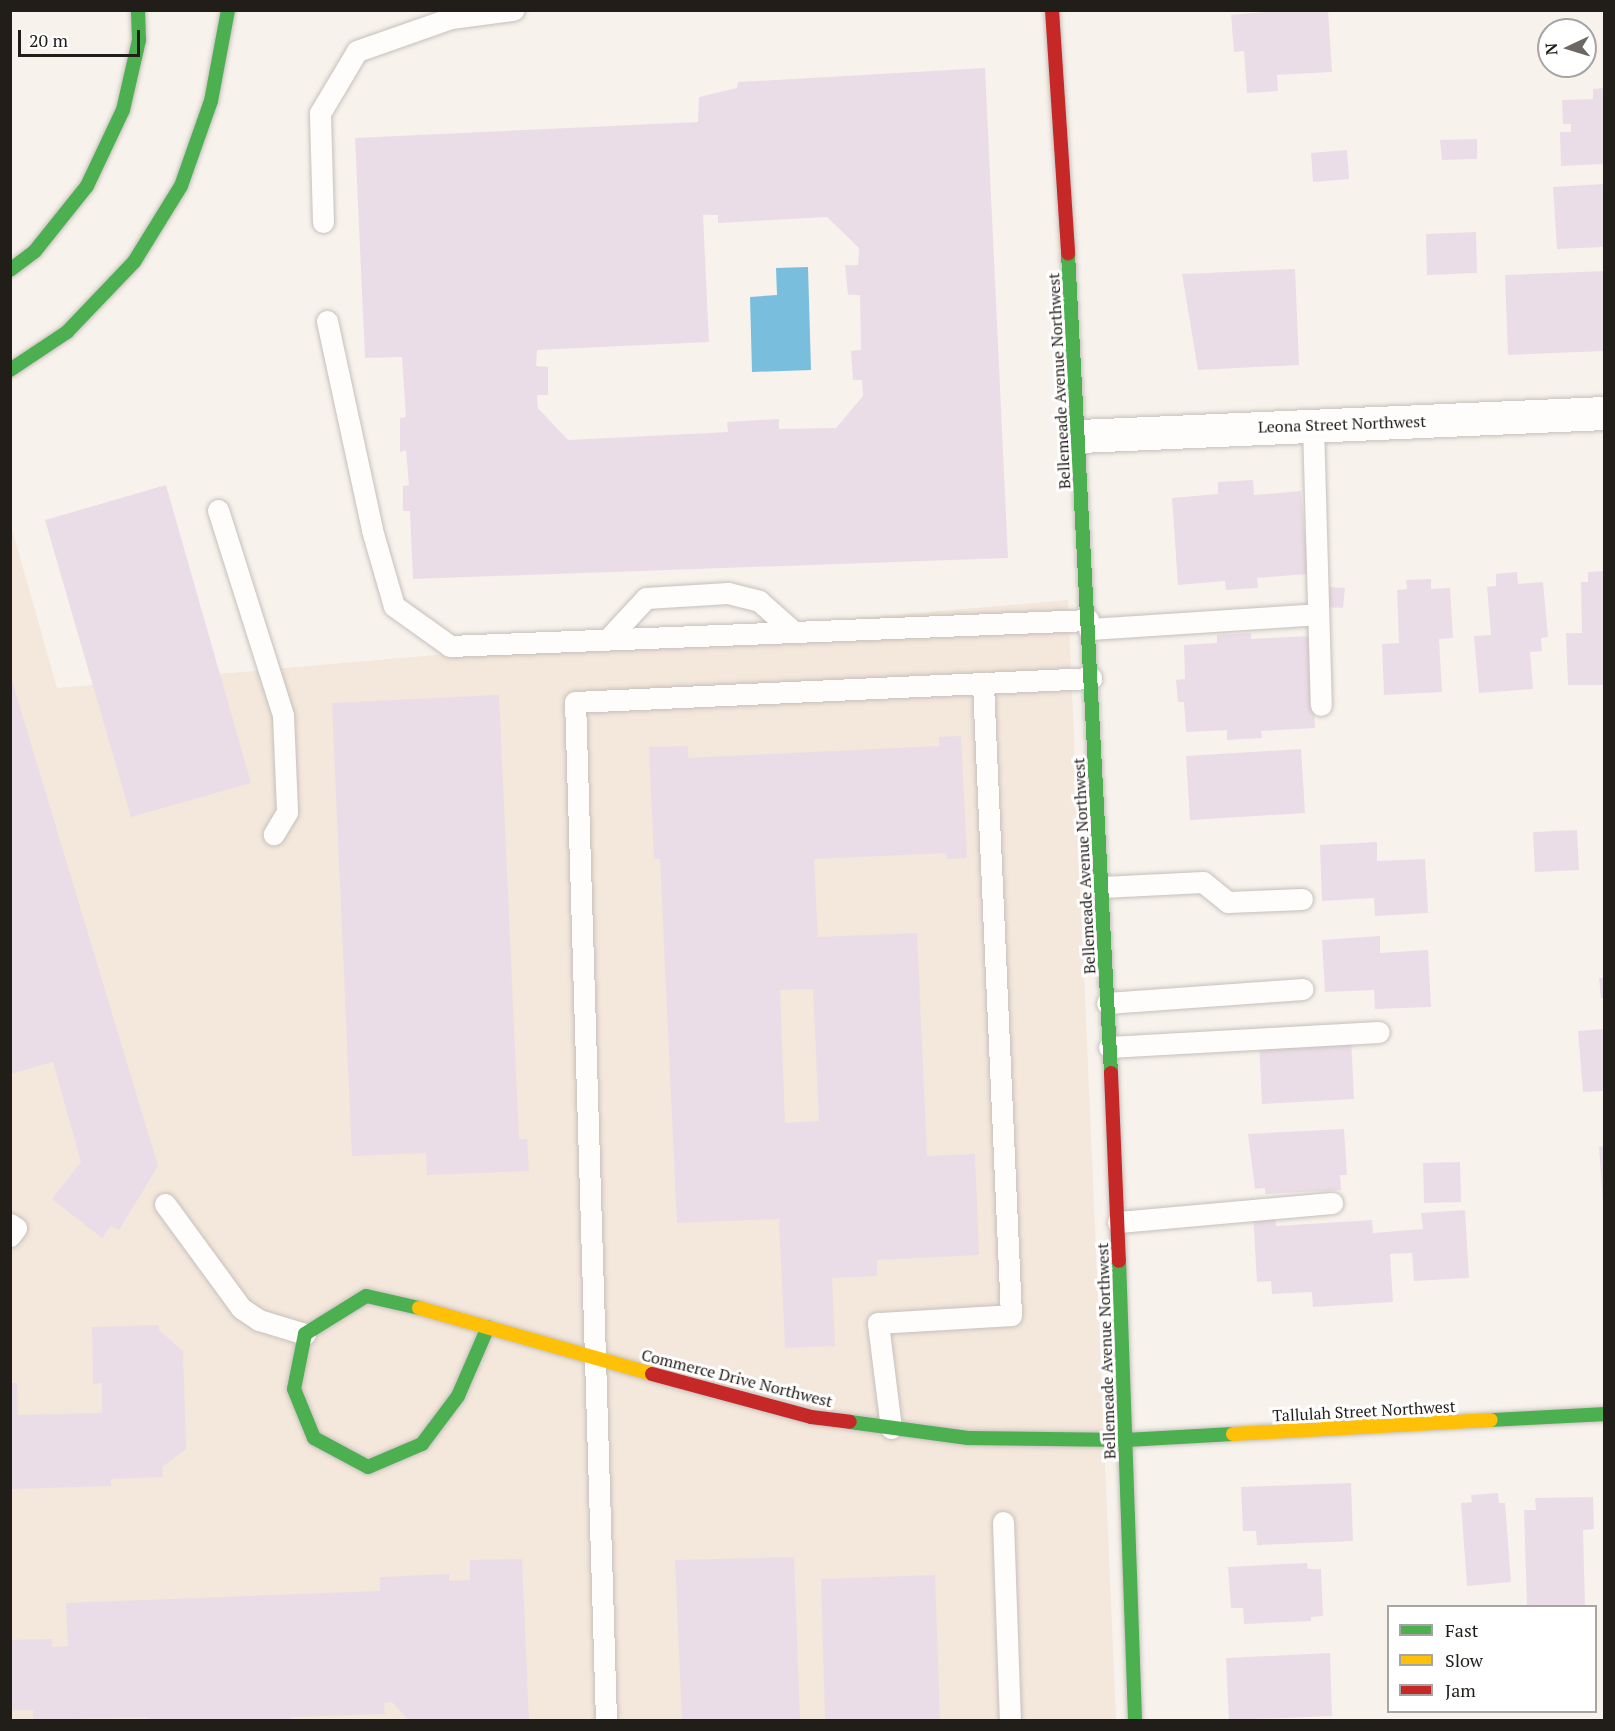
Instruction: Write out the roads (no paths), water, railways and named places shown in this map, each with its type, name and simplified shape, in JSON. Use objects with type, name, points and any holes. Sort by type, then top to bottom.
[{"type":"main road","points":[[10,270],[35,251],[87,186],[123,110],[139,40],[138,10]]},
{"type":"main road","points":[[10,370],[67,332],[134,262],[181,186],[211,101],[228,10]]},
{"type":"main road","name":"Bellemeade Avenue Northwest","points":[[1052,10],[1080,436],[1102,887],[1118,1222],[1135,1720]]},
{"type":"main road","name":"Commerce Drive Northwest","points":[[305,1334],[366,1296],[488,1327],[811,1417],[968,1438],[1126,1440]]},
{"type":"main road","points":[[305,1334],[294,1389],[314,1438],[368,1467],[422,1444],[458,1396],[488,1327]]},
{"type":"main road","name":"Tallulah Street Northwest","points":[[1126,1440],[1605,1414]]},
{"type":"street","name":"Leona Street Northwest","points":[[1080,436],[1605,413]]},
{"type":"lane","points":[[323,222],[320,113],[357,51],[451,18],[513,10]]},
{"type":"lane","points":[[327,321],[372,530],[394,606],[450,646],[1318,614]]},
{"type":"lane","points":[[1313,425],[1322,705]]},
{"type":"lane","points":[[218,510],[283,715],[287,812],[274,834]]},
{"type":"lane","points":[[608,639],[646,598],[728,593],[759,601],[794,632]]},
{"type":"lane","points":[[606,1720],[597,1359],[574,702],[1091,678]]},
{"type":"lane","points":[[891,1428],[878,1323],[1011,1315],[983,683]]},
{"type":"lane","points":[[1102,887],[1203,882],[1228,902],[1302,899]]},
{"type":"lane","points":[[1107,1003],[1303,989]]},
{"type":"lane","points":[[1109,1047],[1379,1032]]},
{"type":"lane","points":[[1118,1222],[1332,1203]]},
{"type":"lane","points":[[165,1204],[241,1308],[259,1320],[305,1334]]},
{"type":"lane","points":[[10,1224],[16,1228],[10,1236]]},
{"type":"lane","points":[[1003,1522],[1010,1720]]},
{"type":"water","points":[[808,267],[811,370],[752,372],[750,297],[777,295],[776,268]]}]
